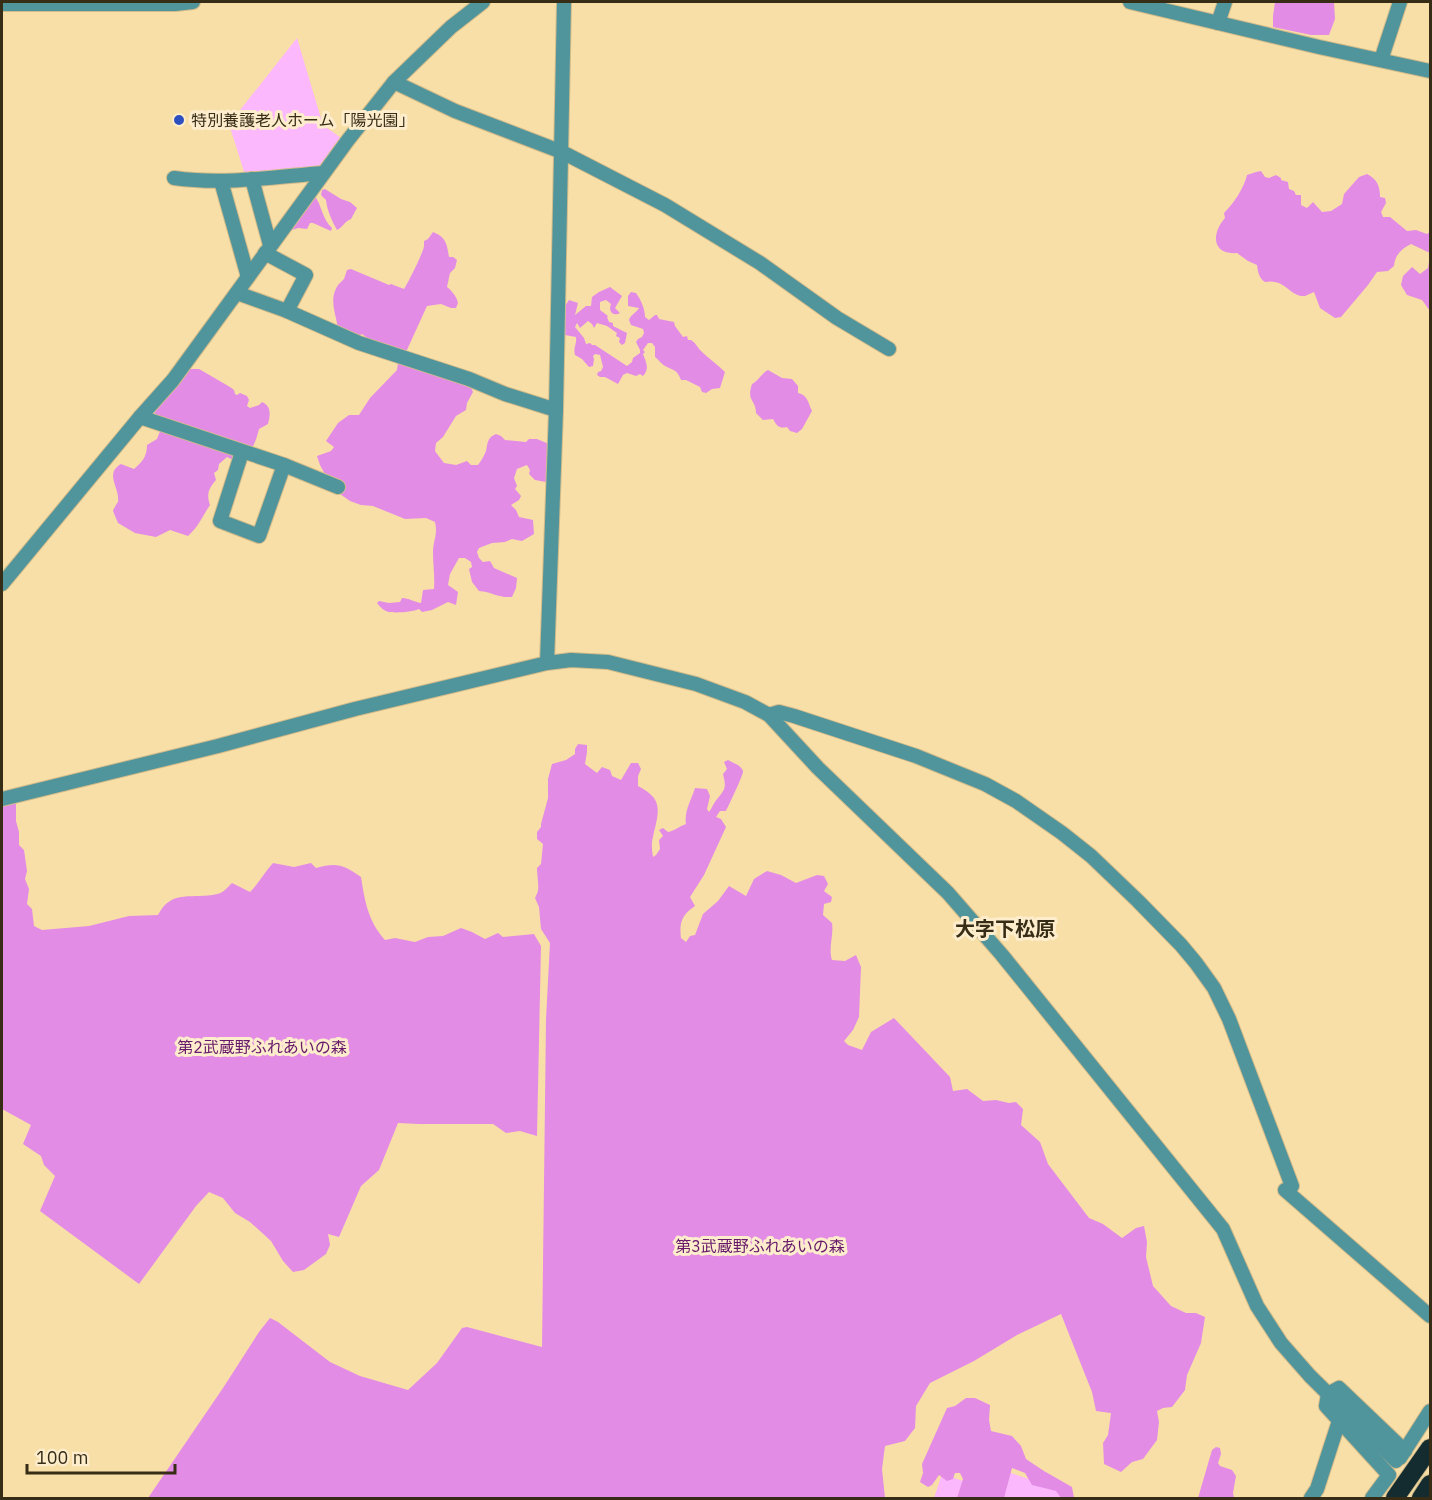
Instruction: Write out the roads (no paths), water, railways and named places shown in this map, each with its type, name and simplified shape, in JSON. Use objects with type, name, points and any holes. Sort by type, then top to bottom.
[{"type":"highway","points":[[1395,1498],[1431,1448]]},
{"type":"highway","points":[[1420,1498],[1431,1484]]},
{"type":"street","points":[[2,4],[175,4],[193,2]]},
{"type":"street","points":[[2,585],[173,380],[323,173],[394,82],[451,27],[483,2]]},
{"type":"street","points":[[547,663],[556,410],[564,2]]},
{"type":"street","points":[[1130,2],[1431,71]]},
{"type":"street","points":[[1218,23],[1225,2]]},
{"type":"street","points":[[1381,60],[1400,2]]},
{"type":"street","points":[[394,82],[455,111],[562,152],[665,205],[760,263],[837,318],[889,349]]},
{"type":"street","points":[[174,178],[220,181],[323,173]]},
{"type":"street","points":[[252,179],[267,249],[306,275],[287,311]]},
{"type":"street","points":[[220,181],[248,277]]},
{"type":"street","points":[[237,293],[287,311],[359,343],[556,410]]},
{"type":"street","points":[[140,417],[284,465],[338,487]]},
{"type":"street","points":[[242,452],[220,520],[259,536],[284,465]]},
{"type":"street","points":[[2,799],[218,746],[354,709],[547,663],[571,660],[608,662],[696,684],[745,702],[769,715],[818,768],[948,893],[1002,955],[1213,1215],[1227,1237],[1247,1285],[1268,1324],[1290,1353],[1328,1394],[1400,1456]]},
{"type":"street","points":[[769,715],[779,712],[794,716],[916,756],[985,784],[1016,801],[1091,856],[1181,945],[1214,988],[1229,1019],[1289,1188],[1431,1316]]},
{"type":"street","points":[[1328,1394],[1326,1406],[1389,1474]]},
{"type":"street","points":[[1372,1498],[1431,1411]]},
{"type":"street","points":[[1311,1498],[1317,1489],[1339,1421]]},
{"type":"place","name":"特別養護老人ホーム「陽光園」","points":[[179,120]]},
{"type":"district","name":"大字下松原","points":[[1005,928]]},
{"type":"park label","name":"第2武蔵野ふれあいの森","points":[[262,1047]]},
{"type":"park label","name":"第3武蔵野ふれあいの森","points":[[760,1246]]}]
